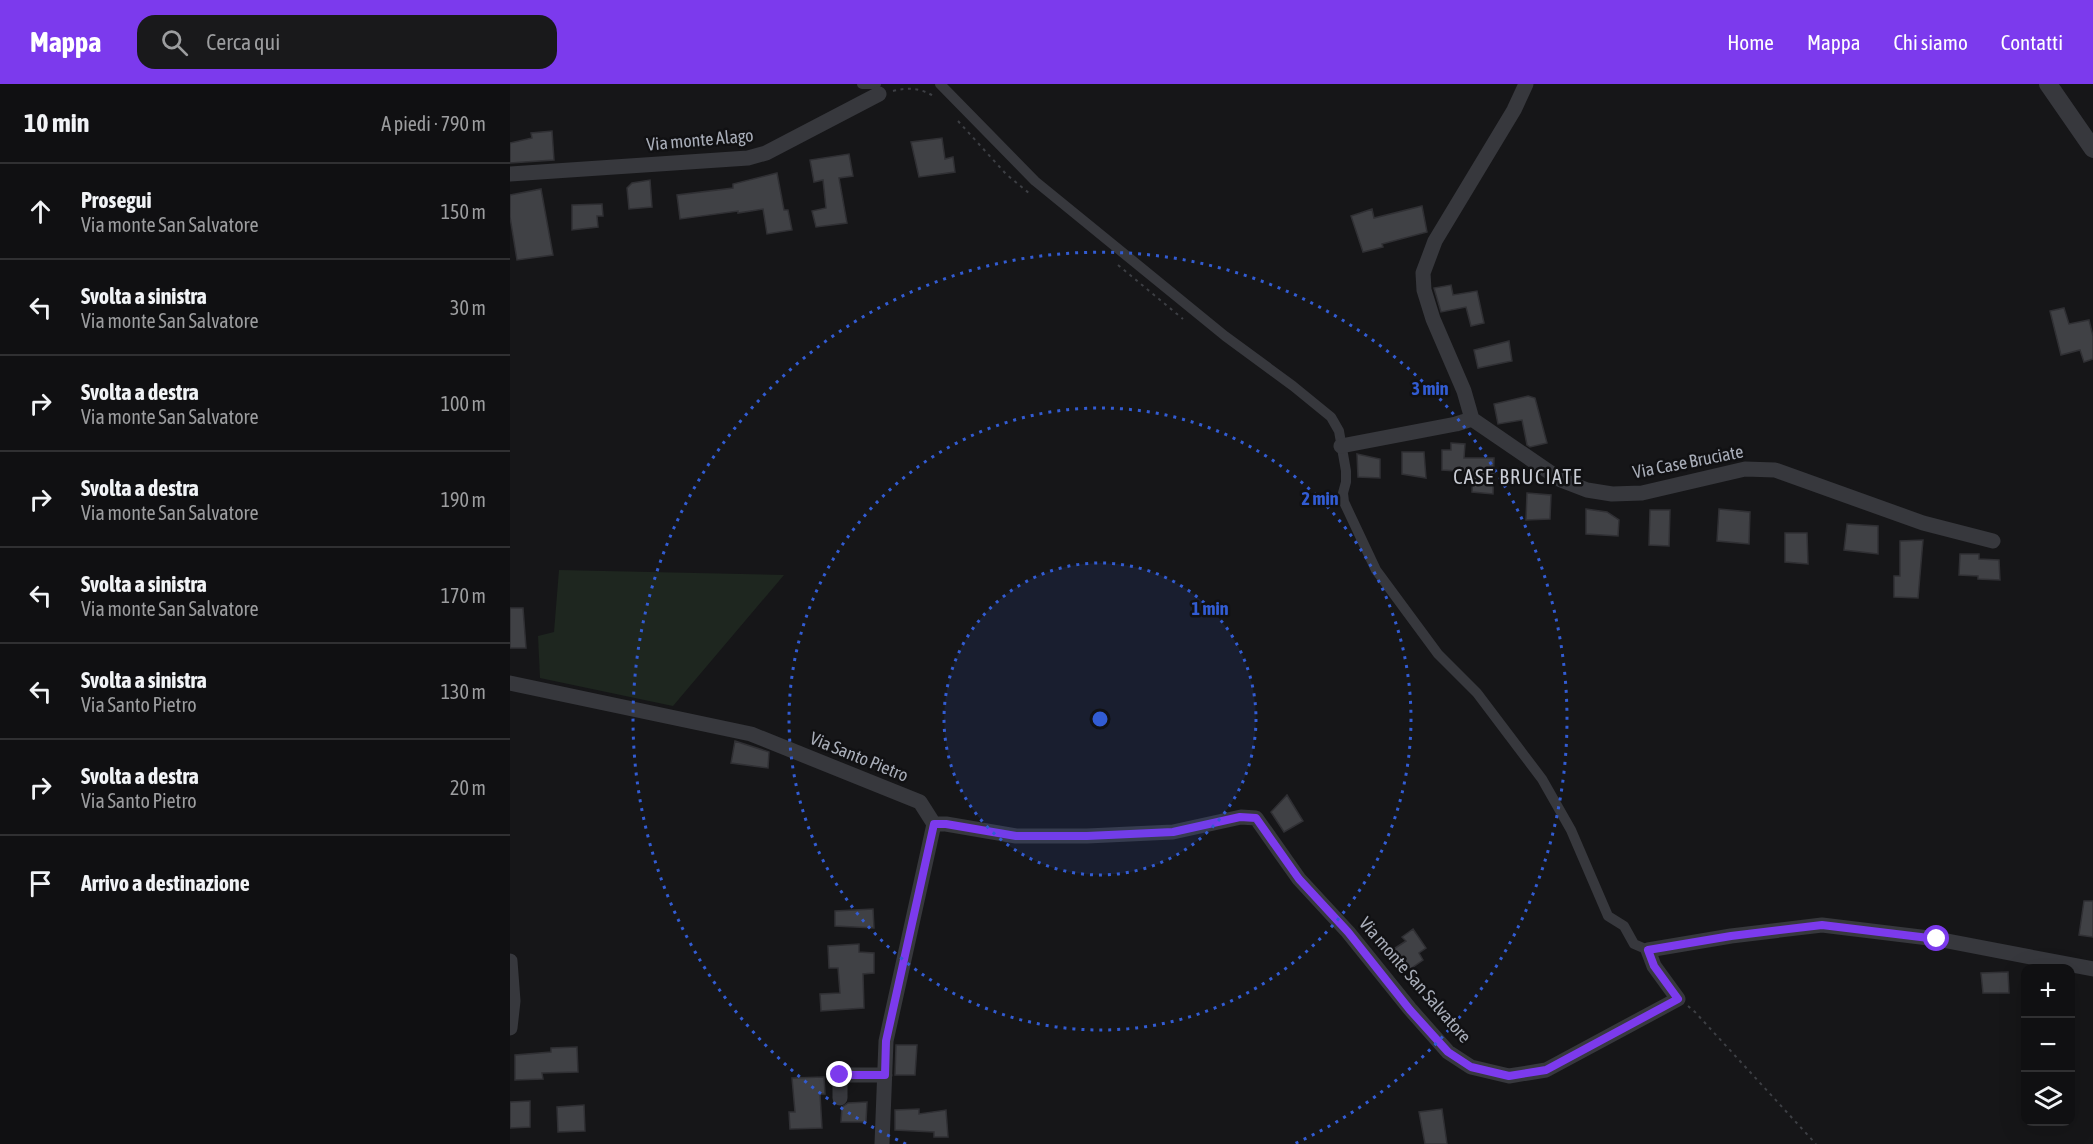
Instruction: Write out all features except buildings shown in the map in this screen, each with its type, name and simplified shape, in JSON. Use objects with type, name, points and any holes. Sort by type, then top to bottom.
[{"type":"street","points":[[862,84],[878,89]]},
{"type":"street","points":[[939,84],[1035,181],[1216,329],[1331,417],[1339,431],[1346,471],[1344,502],[1376,570],[1438,654],[1477,693],[1542,779],[1571,830],[1608,916],[1624,926],[1634,944],[1648,950],[1731,936],[1822,925],[1937,939],[2093,969]]},
{"type":"street","points":[[1341,446],[1472,419],[1464,391],[1433,319],[1424,290],[1423,273],[1435,241],[1514,110],[1526,84]]},
{"type":"street","points":[[2048,84],[2093,149]]},
{"type":"street","name":"Via monte Alago","points":[[510,174],[748,158],[766,153],[878,89]]},
{"type":"street","name":"Via Case Bruciate","points":[[1472,419],[1561,480],[1587,490],[1612,494],[1642,493],[1745,469],[1775,470],[1923,523],[1993,541]]},
{"type":"street","name":"Via Santo Pietro","points":[[510,683],[751,734],[920,802],[934,824]]},
{"type":"street","name":"Via monte San Salvatore","points":[[934,824],[1016,836],[1087,836],[1173,832],[1240,817],[1256,818],[1299,879],[1348,932],[1448,1052],[1471,1067],[1509,1076],[1546,1070],[1678,999]]},
{"type":"street","points":[[882,1144],[886,1041],[934,824]]},
{"type":"street","points":[[1648,950],[1654,966],[1678,999]]},
{"type":"street","points":[[510,961],[512,1002],[510,1028]]},
{"type":"street","points":[[840,1098],[840,1075],[885,1075]]},
{"type":"path","points":[[1678,999],[1695,1012],[1816,1144]]},
{"type":"shaded area","points":[[559,570],[784,575],[673,706],[540,678],[538,636],[554,632]]},
{"type":"district","name":"CASE BRUCIATE","points":[[1518,477]]},
{"type":"route","points":[[840,1075],[885,1075],[886,1041],[934,824],[1016,836],[1087,836],[1173,832],[1240,817],[1256,818],[1299,879],[1348,932],[1410,1010],[1448,1052],[1471,1067],[1509,1076],[1546,1070],[1678,999],[1654,966],[1648,950],[1731,936],[1822,925],[1937,939]]}]
